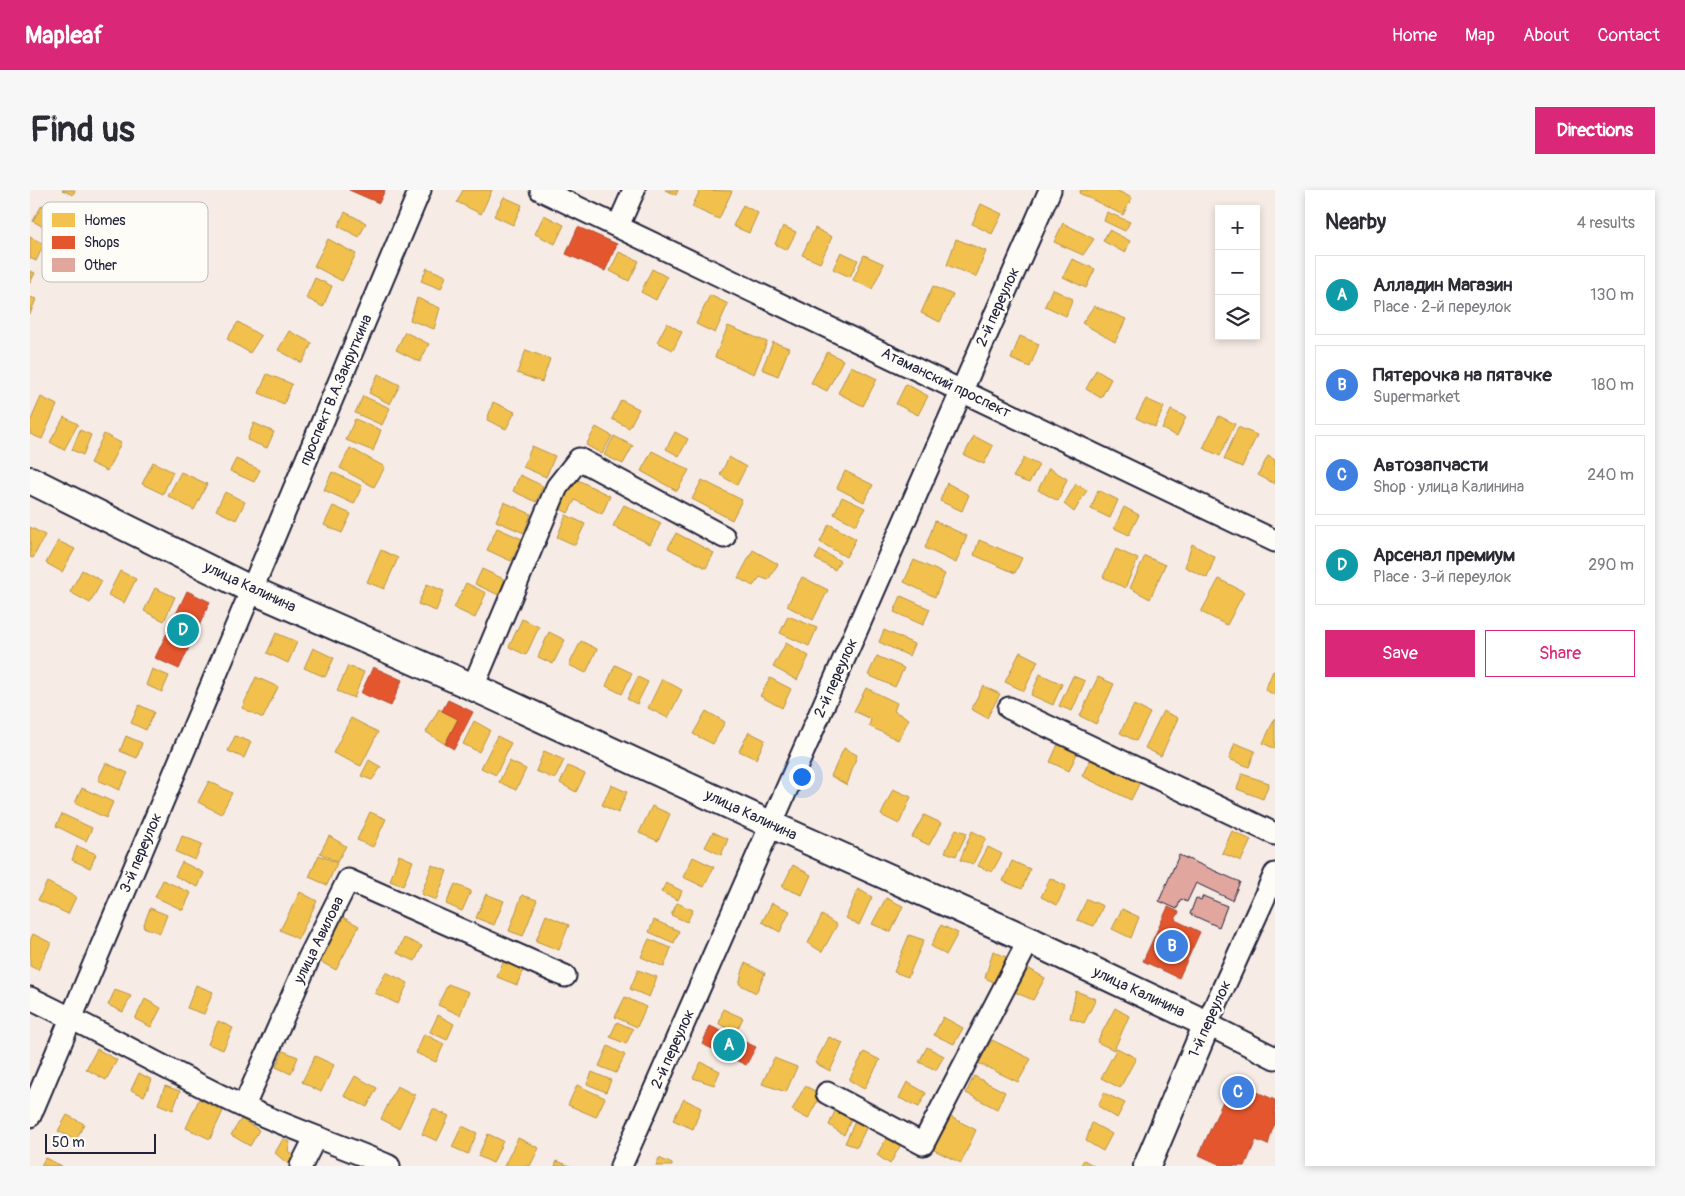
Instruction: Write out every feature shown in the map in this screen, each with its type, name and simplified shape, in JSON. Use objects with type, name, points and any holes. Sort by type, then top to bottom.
[{"type":"main road","name":"улица Калинина","points":[[30,480],[252,590],[473,687],[1029,940],[1207,1024]]},
{"type":"main road","name":"1-й переулок","points":[[1147,1166],[1207,1024]]},
{"type":"street","name":"проспект В.А.Закруткина","points":[[252,590],[420,190]]},
{"type":"street","name":"Атаманский проспект","points":[[542,190],[1275,541]]},
{"type":"street","points":[[618,226],[634,190]]},
{"type":"street","name":"2-й переулок","points":[[621,1166],[1050,190]]},
{"type":"street","points":[[473,687],[557,487],[579,459],[724,537]]},
{"type":"street","name":"3-й переулок","points":[[30,1116],[252,590]]},
{"type":"street","points":[[1009,708],[1275,834]]},
{"type":"street","name":"1-й переулок","points":[[1207,1024],[1275,874]]},
{"type":"street","name":"улица Авилова","points":[[244,1106],[309,958],[348,880],[565,976]]},
{"type":"street","points":[[827,1093],[923,1144],[1029,940]]},
{"type":"street","points":[[30,998],[244,1106],[315,1138],[389,1166]]},
{"type":"street","name":"улица Калинина","points":[[1207,1024],[1275,1058]]},
{"type":"street","points":[[301,1166],[315,1138]]},
{"type":"building: Homes","points":[[62,190],[75,190],[73,195]]},
{"type":"building: Homes","points":[[463,190],[492,190],[481,214],[457,202]]},
{"type":"building: Homes","points":[[665,190],[678,190],[676,195]]},
{"type":"building: Homes","points":[[700,190],[732,191],[719,219],[692,207]]},
{"type":"building: Homes","points":[[1081,190],[1116,190],[1132,198],[1123,215],[1079,193]]},
{"type":"building: Homes","points":[[504,197],[522,205],[513,225],[494,216]]},
{"type":"building: Homes","points":[[981,204],[1002,214],[992,234],[972,224]]},
{"type":"building: Homes","points":[[42,205],[42,226],[33,221]]},
{"type":"building: Homes","points":[[743,205],[758,213],[749,233],[733,226]]},
{"type":"building: Homes","points":[[345,212],[366,223],[359,237],[338,226]]},
{"type":"building: Homes","points":[[1107,212],[1130,222],[1125,231],[1104,221]]},
{"type":"building: Homes","points":[[544,215],[564,225],[555,244],[535,234]]},
{"type":"building: Homes","points":[[1063,223],[1094,239],[1083,255],[1054,242]]},
{"type":"building: Homes","points":[[783,226],[796,232],[787,250],[775,244]]},
{"type":"building: Homes","points":[[815,228],[832,237],[820,263],[802,255]]},
{"type":"building: Homes","points":[[1109,230],[1130,241],[1125,253],[1103,241]]},
{"type":"building: Homes","points":[[30,237],[42,243],[42,248],[36,261],[30,258]]},
{"type":"building: Homes","points":[[328,239],[356,254],[342,281],[314,266]]},
{"type":"building: Homes","points":[[956,239],[986,251],[976,277],[947,265]]},
{"type":"building: Homes","points":[[619,252],[639,261],[629,281],[610,271]]},
{"type":"building: Homes","points":[[841,252],[858,260],[850,277],[833,269]]},
{"type":"building: Homes","points":[[864,255],[884,264],[872,289],[853,280]]},
{"type":"building: Homes","points":[[1072,259],[1095,269],[1086,288],[1063,277]]},
{"type":"building: Homes","points":[[427,268],[446,276],[441,289],[421,281]]},
{"type":"building: Homes","points":[[652,269],[667,277],[656,300],[641,292]]},
{"type":"building: Homes","points":[[30,271],[35,273],[30,283]]},
{"type":"building: Homes","points":[[315,278],[332,286],[323,307],[306,298]]},
{"type":"building: Homes","points":[[933,286],[953,295],[940,322],[921,313]]},
{"type":"building: Homes","points":[[1052,289],[1073,299],[1066,316],[1045,306]]},
{"type":"building: Homes","points":[[710,295],[728,304],[715,333],[696,324]]},
{"type":"building: Homes","points":[[30,297],[36,299],[30,314]]},
{"type":"building: Homes","points":[[417,298],[440,308],[434,329],[410,320]]},
{"type":"building: Homes","points":[[1094,306],[1126,319],[1115,342],[1082,323]]},
{"type":"building: Homes","points":[[238,322],[261,336],[250,353],[227,339]]},
{"type":"building: Homes","points":[[667,323],[682,332],[673,350],[657,342]]},
{"type":"building: Homes","points":[[728,326],[767,342],[754,374],[715,357]]},
{"type":"building: Homes","points":[[289,331],[312,343],[302,363],[278,350]]},
{"type":"building: Homes","points":[[405,332],[429,344],[420,362],[396,350]]},
{"type":"building: Homes","points":[[1020,336],[1039,344],[1030,367],[1011,359]]},
{"type":"building: Homes","points":[[773,342],[789,348],[778,376],[762,369]]},
{"type":"building: Homes","points":[[526,350],[550,359],[542,382],[517,373]]},
{"type":"building: Homes","points":[[827,352],[843,360],[827,391],[811,383]]},
{"type":"building: Homes","points":[[851,366],[877,379],[863,406],[838,393]]},
{"type":"building: Homes","points":[[1096,370],[1111,379],[1101,398],[1086,389]]},
{"type":"building: Homes","points":[[267,374],[292,384],[284,404],[259,393]]},
{"type":"building: Homes","points":[[378,374],[400,385],[390,404],[369,393]]},
{"type":"building: Homes","points":[[906,384],[928,396],[918,415],[896,404]]},
{"type":"building: Homes","points":[[363,396],[390,408],[382,425],[355,413]]},
{"type":"building: Homes","points":[[41,397],[57,405],[42,439],[30,434],[30,422]]},
{"type":"building: Homes","points":[[1146,399],[1164,407],[1155,427],[1136,418]]},
{"type":"building: Homes","points":[[621,400],[639,409],[629,428],[612,419]]},
{"type":"building: Homes","points":[[493,402],[515,412],[506,429],[487,420]]},
{"type":"building: Homes","points":[[1171,410],[1186,417],[1177,436],[1162,429]]},
{"type":"building: Homes","points":[[1219,416],[1235,424],[1220,456],[1203,448]]},
{"type":"building: Homes","points":[[64,417],[78,424],[64,450],[50,442]]},
{"type":"building: Homes","points":[[355,419],[381,430],[373,451],[346,440]]},
{"type":"building: Homes","points":[[254,423],[274,432],[267,448],[247,440]]},
{"type":"building: Homes","points":[[596,427],[612,436],[602,454],[586,445]]},
{"type":"building: Homes","points":[[1238,427],[1257,435],[1242,467],[1224,459]]},
{"type":"building: Homes","points":[[80,430],[91,435],[83,455],[72,450]]},
{"type":"building: Homes","points":[[675,432],[688,439],[679,456],[666,449]]},
{"type":"building: Homes","points":[[104,434],[121,443],[107,471],[90,463]]},
{"type":"building: Homes","points":[[614,436],[633,446],[623,464],[604,455]]},
{"type":"building: Homes","points":[[974,436],[993,446],[984,464],[964,455]]},
{"type":"building: Homes","points":[[532,446],[555,456],[546,477],[523,467]]},
{"type":"building: Homes","points":[[350,448],[385,467],[374,487],[340,468]]},
{"type":"building: Homes","points":[[652,451],[689,470],[677,491],[641,471]]},
{"type":"building: Homes","points":[[1268,456],[1275,460],[1275,484],[1258,475]]},
{"type":"building: Homes","points":[[729,457],[746,467],[737,485],[720,475]]},
{"type":"building: Homes","points":[[1024,458],[1039,465],[1029,483],[1013,477]]},
{"type":"building: Homes","points":[[236,459],[260,470],[254,482],[230,471]]},
{"type":"building: Homes","points":[[153,462],[173,472],[163,494],[142,484]]},
{"type":"building: Homes","points":[[1049,468],[1067,479],[1058,501],[1038,490]]},
{"type":"building: Homes","points":[[845,471],[873,485],[864,502],[837,488]]},
{"type":"building: Homes","points":[[181,472],[207,484],[194,510],[168,496]]},
{"type":"building: Homes","points":[[332,472],[362,486],[354,504],[324,490]]},
{"type":"building: Homes","points":[[520,475],[543,486],[536,502],[513,491]]},
{"type":"building: Homes","points":[[572,477],[610,496],[602,514],[575,500],[568,513],[557,507]]},
{"type":"building: Homes","points":[[702,480],[742,500],[732,520],[692,499]]},
{"type":"building: Homes","points":[[947,483],[969,495],[962,511],[940,501]]},
{"type":"building: Homes","points":[[1076,484],[1087,490],[1074,512],[1064,504]]},
{"type":"building: Homes","points":[[1098,490],[1118,500],[1110,518],[1091,509]]},
{"type":"building: Homes","points":[[225,492],[245,502],[236,520],[216,510]]},
{"type":"building: Homes","points":[[842,497],[865,508],[856,525],[834,514]]},
{"type":"building: Homes","points":[[504,502],[531,514],[524,533],[496,521]]},
{"type":"building: Homes","points":[[624,505],[661,523],[650,544],[613,526]]},
{"type":"building: Homes","points":[[333,506],[351,514],[342,533],[324,525]]},
{"type":"building: Homes","points":[[1124,507],[1139,515],[1129,535],[1114,528]]},
{"type":"building: Homes","points":[[566,515],[585,524],[575,545],[557,537]]},
{"type":"building: Homes","points":[[935,521],[967,536],[956,563],[925,548]]},
{"type":"building: Homes","points":[[829,524],[856,539],[846,557],[820,542]]},
{"type":"building: Homes","points":[[30,527],[45,535],[33,558],[30,557]]},
{"type":"building: Homes","points":[[497,528],[522,539],[511,561],[487,550]]},
{"type":"building: Homes","points":[[676,533],[714,553],[706,568],[668,548]]},
{"type":"building: Homes","points":[[979,540],[1022,558],[1015,573],[974,555]]},
{"type":"building: Homes","points":[[58,541],[75,549],[62,572],[46,563]]},
{"type":"building: Homes","points":[[1192,544],[1215,557],[1207,578],[1185,567]]},
{"type":"building: Homes","points":[[1116,549],[1138,559],[1125,588],[1103,577]]},
{"type":"building: Homes","points":[[381,550],[398,558],[384,589],[367,582]]},
{"type":"building: Homes","points":[[753,550],[778,564],[768,580],[760,577],[753,586],[738,578]]},
{"type":"building: Homes","points":[[820,550],[840,561],[835,570],[815,559]]},
{"type":"building: Homes","points":[[1145,556],[1165,565],[1150,599],[1130,588]]},
{"type":"building: Homes","points":[[914,560],[945,574],[935,597],[904,582]]},
{"type":"building: Homes","points":[[482,569],[510,582],[503,597],[475,584]]},
{"type":"building: Homes","points":[[82,570],[102,581],[90,603],[70,592]]},
{"type":"building: Homes","points":[[120,571],[136,579],[124,603],[108,595]]},
{"type":"building: Homes","points":[[802,577],[828,590],[813,620],[787,606]]},
{"type":"building: Homes","points":[[1219,579],[1244,592],[1227,625],[1201,612]]},
{"type":"building: Homes","points":[[466,583],[486,593],[475,618],[454,608]]},
{"type":"building: Homes","points":[[427,584],[444,591],[436,611],[418,604]]},
{"type":"building: Homes","points":[[155,588],[175,597],[164,621],[144,611]]},
{"type":"building: Homes","points":[[901,596],[930,609],[923,625],[894,612]]},
{"type":"building: Homes","points":[[788,616],[817,628],[809,646],[780,633]]},
{"type":"building: Homes","points":[[522,619],[539,627],[526,655],[509,647]]},
{"type":"building: Homes","points":[[884,630],[914,644],[909,656],[879,642]]},
{"type":"building: Homes","points":[[549,632],[565,640],[553,664],[538,657]]},
{"type":"building: Homes","points":[[276,633],[297,642],[288,663],[267,653]]},
{"type":"building: Homes","points":[[581,641],[597,649],[586,673],[569,665]]},
{"type":"building: Homes","points":[[786,643],[809,656],[797,680],[773,667]]},
{"type":"building: Homes","points":[[313,648],[334,658],[325,677],[304,668]]},
{"type":"building: Homes","points":[[1020,652],[1038,661],[1024,691],[1005,682]]},
{"type":"building: Homes","points":[[877,656],[904,668],[895,687],[868,675]]},
{"type":"building: Homes","points":[[615,665],[632,673],[622,694],[606,686]]},
{"type":"building: Homes","points":[[348,666],[364,672],[354,698],[337,691]]},
{"type":"building: Homes","points":[[152,669],[169,676],[162,692],[146,685]]},
{"type":"building: Homes","points":[[1273,671],[1275,672],[1275,695],[1265,690]]},
{"type":"building: Homes","points":[[1040,674],[1062,684],[1053,705],[1031,695]]},
{"type":"building: Homes","points":[[1073,676],[1085,681],[1072,711],[1059,706]]},
{"type":"building: Homes","points":[[256,677],[278,687],[263,718],[242,708]]},
{"type":"building: Homes","points":[[638,677],[648,682],[637,704],[627,699]]},
{"type":"building: Homes","points":[[1098,677],[1114,684],[1096,724],[1080,716]]},
{"type":"building: Homes","points":[[770,678],[791,689],[782,708],[760,696]]},
{"type":"building: Homes","points":[[662,679],[682,690],[668,718],[648,708]]},
{"type":"building: Homes","points":[[983,686],[1000,694],[987,718],[971,709]]},
{"type":"building: Homes","points":[[866,688],[897,703],[894,711],[909,719],[898,740],[869,726],[871,719],[854,711]]},
{"type":"building: Homes","points":[[139,705],[154,712],[146,730],[131,723]]},
{"type":"building: Homes","points":[[1134,705],[1150,713],[1136,741],[1120,733]]},
{"type":"building: Homes","points":[[439,709],[458,719],[445,744],[426,732]]},
{"type":"building: Homes","points":[[706,711],[725,722],[713,744],[693,734]]},
{"type":"building: Homes","points":[[1163,711],[1178,718],[1161,756],[1145,748]]},
{"type":"building: Homes","points":[[351,718],[378,732],[361,766],[333,753]]},
{"type":"building: Homes","points":[[1275,718],[1275,749],[1263,743]]},
{"type":"building: Homes","points":[[474,721],[490,730],[479,752],[463,744]]},
{"type":"building: Homes","points":[[749,732],[765,740],[756,759],[739,751]]},
{"type":"building: Homes","points":[[126,736],[142,743],[137,758],[120,751]]},
{"type":"building: Homes","points":[[235,736],[251,742],[244,758],[228,751]]},
{"type":"building: Homes","points":[[497,736],[511,743],[496,775],[481,768]]},
{"type":"building: Homes","points":[[1060,740],[1079,749],[1069,771],[1050,762]]},
{"type":"building: Homes","points":[[1235,743],[1255,751],[1249,767],[1229,759]]},
{"type":"building: Homes","points":[[844,748],[857,755],[847,785],[831,776]]},
{"type":"building: Homes","points":[[544,751],[564,760],[555,779],[536,771]]},
{"type":"building: Homes","points":[[1092,756],[1141,780],[1131,800],[1082,776]]},
{"type":"building: Homes","points":[[369,760],[381,767],[372,780],[361,776]]},
{"type":"building: Homes","points":[[509,761],[526,769],[516,790],[499,782]]},
{"type":"building: Homes","points":[[106,763],[128,773],[119,790],[98,780]]},
{"type":"building: Homes","points":[[568,766],[585,774],[576,792],[560,783]]},
{"type":"building: Homes","points":[[1242,774],[1269,783],[1263,799],[1237,789]]},
{"type":"building: Homes","points":[[209,781],[232,793],[221,814],[198,802]]},
{"type":"building: Homes","points":[[611,785],[627,792],[618,813],[602,805]]},
{"type":"building: Homes","points":[[82,788],[113,802],[106,818],[75,803]]},
{"type":"building: Homes","points":[[893,789],[911,797],[899,824],[881,815]]},
{"type":"building: Homes","points":[[652,806],[670,814],[658,841],[639,833]]},
{"type":"building: Homes","points":[[370,812],[386,819],[373,847],[357,840]]},
{"type":"building: Homes","points":[[62,814],[92,828],[86,841],[56,826]]},
{"type":"building: Homes","points":[[924,815],[941,823],[929,845],[912,837]]},
{"type":"building: Homes","points":[[956,829],[967,833],[956,856],[945,852]]},
{"type":"building: Homes","points":[[972,831],[986,838],[973,864],[960,860]]},
{"type":"building: Homes","points":[[1232,831],[1251,840],[1241,861],[1222,853]]},
{"type":"building: Homes","points":[[713,832],[728,839],[721,855],[705,847]]},
{"type":"building: Homes","points":[[182,836],[202,844],[195,860],[176,852]]},
{"type":"building: Homes","points":[[329,836],[346,846],[337,862],[320,853]]},
{"type":"building: Homes","points":[[77,846],[96,854],[90,868],[72,860]]},
{"type":"building: Homes","points":[[988,847],[1002,854],[992,872],[978,866]]},
{"type":"building: Homes","points":[[319,855],[337,863],[327,885],[309,877]]},
{"type":"building: Homes","points":[[399,855],[413,861],[403,886],[390,881]]},
{"type":"building: Homes","points":[[693,857],[714,867],[704,887],[683,877]]},
{"type":"building: Homes","points":[[1012,861],[1030,869],[1022,889],[1003,881]]},
{"type":"building: Homes","points":[[182,862],[204,873],[198,887],[175,876]]},
{"type":"building: Homes","points":[[432,865],[447,871],[436,900],[421,894]]},
{"type":"building: Homes","points":[[793,865],[811,875],[802,895],[782,887]]},
{"type":"building: Homes","points":[[1050,878],[1066,886],[1057,905],[1041,897]]},
{"type":"building: Homes","points":[[163,880],[191,893],[183,910],[155,897]]},
{"type":"building: Homes","points":[[47,882],[76,897],[68,914],[38,900]]},
{"type":"building: Homes","points":[[666,883],[682,891],[678,900],[661,892]]},
{"type":"building: Homes","points":[[455,884],[471,891],[462,911],[446,904]]},
{"type":"building: Homes","points":[[858,889],[872,897],[859,925],[846,918]]},
{"type":"building: Homes","points":[[300,892],[317,901],[298,939],[280,930]]},
{"type":"building: Homes","points":[[486,894],[504,901],[494,925],[476,918]]},
{"type":"building: Homes","points":[[522,895],[537,900],[523,936],[509,931]]},
{"type":"building: Homes","points":[[886,898],[903,906],[891,932],[872,924]]},
{"type":"building: Homes","points":[[1087,899],[1103,906],[1094,926],[1077,920]]},
{"type":"building: Homes","points":[[677,903],[693,910],[687,922],[671,915]]},
{"type":"building: Homes","points":[[772,903],[790,911],[780,932],[762,922]]},
{"type":"building: Homes","points":[[150,908],[167,915],[160,933],[143,927]]},
{"type":"building: Homes","points":[[1122,909],[1139,917],[1131,938],[1112,929]]},
{"type":"building: Homes","points":[[335,913],[359,926],[336,970],[312,957]]},
{"type":"building: Homes","points":[[546,915],[569,925],[559,950],[536,941]]},
{"type":"building: Homes","points":[[822,915],[837,925],[822,952],[808,943]]},
{"type":"building: Homes","points":[[654,920],[679,931],[674,943],[649,932]]},
{"type":"building: Homes","points":[[941,925],[958,933],[946,955],[931,946]]},
{"type":"building: Homes","points":[[33,934],[51,943],[38,970],[30,966],[30,941]]},
{"type":"building: Homes","points":[[909,935],[924,940],[908,977],[894,972]]},
{"type":"building: Homes","points":[[404,938],[422,946],[415,961],[397,953]]},
{"type":"building: Homes","points":[[649,939],[671,948],[664,967],[641,957]]},
{"type":"building: Homes","points":[[993,951],[1006,957],[996,983],[985,978]]},
{"type":"building: Homes","points":[[505,957],[525,965],[517,985],[497,977]]},
{"type":"building: Homes","points":[[745,963],[765,973],[756,993],[739,984]]},
{"type":"building: Homes","points":[[1026,967],[1045,978],[1033,1000],[1012,991]]},
{"type":"building: Homes","points":[[638,970],[657,977],[649,997],[630,989]]},
{"type":"building: Homes","points":[[386,972],[408,983],[398,1004],[375,993]]},
{"type":"building: Homes","points":[[448,984],[469,992],[460,1015],[438,1005]]},
{"type":"building: Homes","points":[[196,985],[213,992],[204,1014],[187,1008]]},
{"type":"building: Homes","points":[[115,990],[131,996],[123,1012],[108,1005]]},
{"type":"building: Homes","points":[[1076,991],[1096,999],[1084,1023],[1070,1018]]},
{"type":"building: Homes","points":[[625,997],[646,1007],[637,1027],[615,1017]]},
{"type":"building: Homes","points":[[145,999],[161,1008],[151,1027],[135,1019]]},
{"type":"building: Homes","points":[[1115,1008],[1129,1016],[1114,1050],[1097,1042]]},
{"type":"building: Homes","points":[[723,1009],[743,1018],[736,1032],[719,1024]]},
{"type":"building: Homes","points":[[438,1015],[454,1024],[447,1040],[430,1032]]},
{"type":"building: Homes","points":[[943,1017],[963,1028],[954,1044],[934,1035]]},
{"type":"building: Homes","points":[[218,1021],[233,1028],[223,1050],[208,1044]]},
{"type":"building: Homes","points":[[617,1022],[633,1029],[626,1044],[610,1037]]},
{"type":"building: Homes","points":[[424,1034],[444,1044],[436,1062],[416,1053]]},
{"type":"building: Homes","points":[[829,1037],[843,1043],[830,1071],[815,1063]]},
{"type":"building: Homes","points":[[992,1040],[1031,1059],[1018,1082],[978,1063]]},
{"type":"building: Homes","points":[[608,1046],[625,1055],[616,1073],[599,1066]]},
{"type":"building: Homes","points":[[927,1047],[944,1056],[936,1070],[919,1062]]},
{"type":"building: Homes","points":[[1117,1048],[1136,1058],[1120,1088],[1101,1078]]},
{"type":"building: Homes","points":[[97,1049],[117,1060],[106,1080],[86,1069]]},
{"type":"building: Homes","points":[[283,1051],[298,1057],[291,1074],[276,1067]]},
{"type":"building: Homes","points":[[864,1052],[880,1060],[864,1089],[849,1080]]},
{"type":"building: Homes","points":[[315,1056],[334,1065],[321,1092],[302,1082]]},
{"type":"building: Homes","points":[[774,1058],[797,1067],[786,1092],[762,1084]]},
{"type":"building: Homes","points":[[701,1062],[720,1071],[714,1085],[693,1078]]},
{"type":"building: Homes","points":[[592,1072],[611,1080],[606,1092],[587,1084]]},
{"type":"building: Homes","points":[[139,1073],[152,1080],[144,1096],[131,1090]]},
{"type":"building: Homes","points":[[355,1076],[377,1088],[367,1107],[344,1096]]},
{"type":"building: Homes","points":[[974,1076],[1005,1092],[997,1109],[966,1093]]},
{"type":"building: Homes","points":[[907,1082],[926,1093],[919,1107],[899,1098]]},
{"type":"building: Homes","points":[[577,1085],[605,1098],[596,1117],[568,1105]]},
{"type":"building: Homes","points":[[165,1086],[180,1091],[173,1110],[158,1104]]},
{"type":"building: Homes","points":[[397,1086],[415,1095],[399,1128],[381,1119]]},
{"type":"building: Homes","points":[[805,1086],[821,1094],[808,1119],[792,1110]]},
{"type":"building: Homes","points":[[1104,1093],[1125,1103],[1117,1118],[1098,1106]]},
{"type":"building: Homes","points":[[199,1099],[223,1111],[210,1139],[186,1128]]},
{"type":"building: Homes","points":[[684,1099],[701,1108],[693,1129],[673,1120]]},
{"type":"building: Homes","points":[[839,1102],[855,1111],[844,1135],[829,1125]]},
{"type":"building: Homes","points":[[433,1109],[449,1116],[437,1141],[422,1134]]},
{"type":"building: Homes","points":[[67,1115],[84,1124],[76,1140],[58,1131]]},
{"type":"building: Homes","points":[[858,1115],[870,1120],[857,1147],[845,1143]]},
{"type":"building: Homes","points":[[949,1116],[976,1130],[961,1163],[932,1149]]},
{"type":"building: Homes","points":[[241,1119],[259,1130],[250,1146],[231,1135]]},
{"type":"building: Homes","points":[[1092,1123],[1112,1134],[1103,1151],[1086,1141]]},
{"type":"building: Homes","points":[[462,1126],[477,1133],[468,1154],[452,1147]]},
{"type":"building: Homes","points":[[891,1130],[905,1137],[890,1164],[877,1155]]},
{"type":"building: Homes","points":[[488,1134],[503,1141],[493,1163],[478,1156]]},
{"type":"building: Homes","points":[[518,1138],[539,1148],[530,1166],[504,1166]]},
{"type":"building: Homes","points":[[283,1139],[290,1142],[288,1151],[294,1156],[288,1164],[275,1153]]},
{"type":"building: Homes","points":[[45,1158],[62,1166],[41,1166]]},
{"type":"building: Homes","points":[[659,1158],[672,1164],[672,1166],[656,1166]]},
{"type":"building: Homes","points":[[1084,1160],[1094,1166],[1080,1166]]},
{"type":"building: Homes","points":[[557,1161],[570,1166],[555,1166]]},
{"type":"building: Shops","points":[[349,190],[385,190],[379,203]]},
{"type":"building: Shops","points":[[578,227],[617,244],[605,271],[566,254]]},
{"type":"building: Shops","points":[[187,591],[210,602],[179,669],[155,658]]},
{"type":"building: Shops","points":[[373,667],[402,680],[391,706],[361,693]]},
{"type":"building: Shops","points":[[448,700],[473,712],[454,749],[445,744],[458,719],[442,711]]},
{"type":"building: Shops","points":[[1168,907],[1179,912],[1175,920],[1200,932],[1179,978],[1143,961]]},
{"type":"building: Shops","points":[[710,1026],[756,1047],[746,1065],[702,1044]]},
{"type":"building: Shops","points":[[1232,1081],[1275,1100],[1275,1124],[1268,1145],[1256,1140],[1245,1166],[1223,1166],[1199,1155]]},
{"type":"building: Other","points":[[1179,855],[1240,882],[1232,900],[1196,883],[1187,902],[1181,899],[1177,909],[1159,901]]},
{"type":"building: Other","points":[[1203,896],[1227,906],[1219,927],[1190,914],[1196,898],[1201,900]]},
{"type":"place","name":"Арсенал премиум","points":[[183,630]]},
{"type":"place","name":"Пятерочка на пятачке","points":[[1172,946]]},
{"type":"place","name":"Алладин Магазин","points":[[729,1045]]},
{"type":"place","name":"Автозапчасти","points":[[1238,1092]]}]
